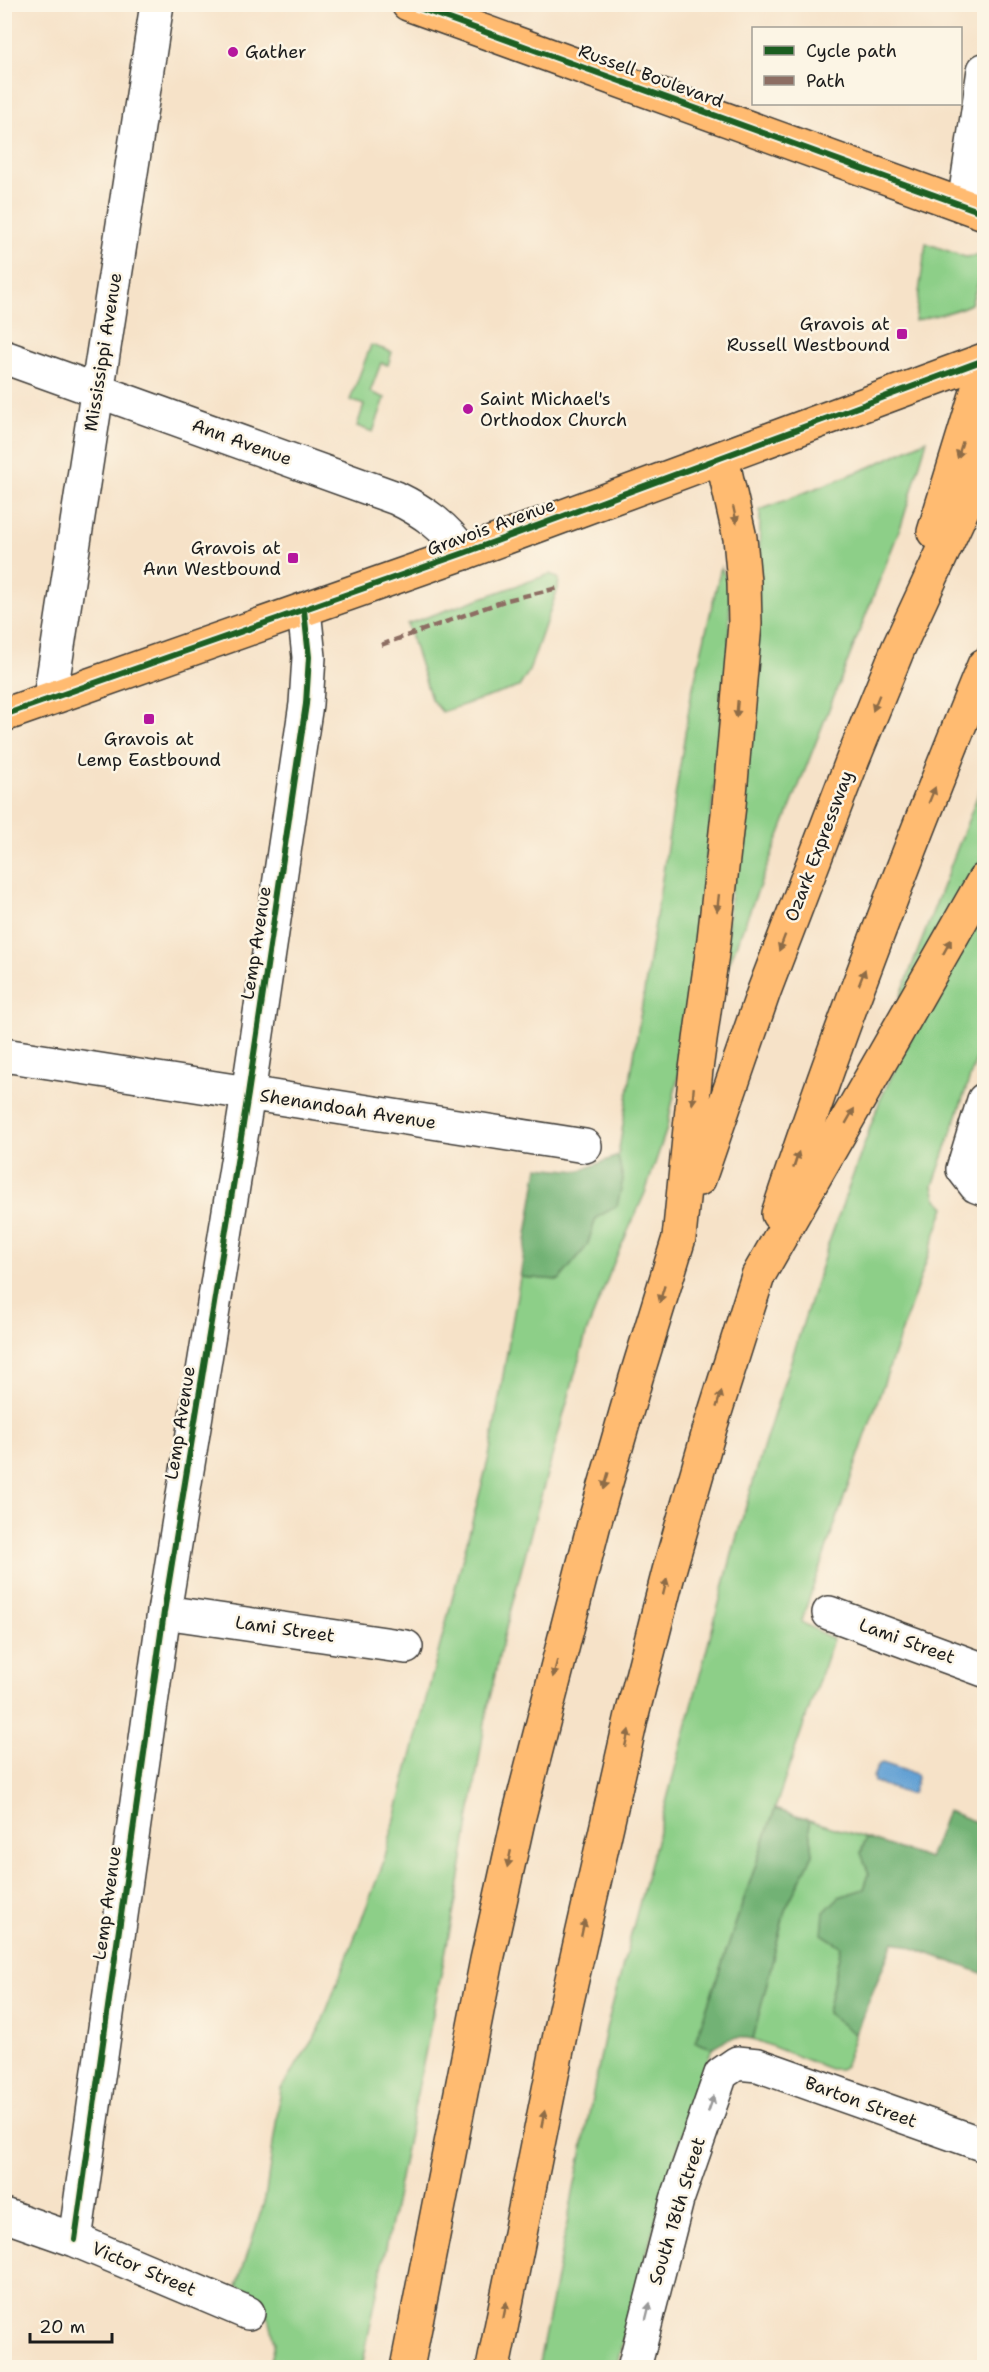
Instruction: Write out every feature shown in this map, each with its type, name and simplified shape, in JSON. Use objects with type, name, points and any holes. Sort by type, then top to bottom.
[{"type":"main road","name":"Russell Boulevard","points":[[408,4],[974,209]]},
{"type":"main road","name":"Gravois Avenue","points":[[4,715],[464,553],[984,360]]},
{"type":"main road","points":[[898,649],[984,369]]},
{"type":"main road","points":[[406,2367],[485,1971],[521,1805],[594,1524],[636,1378],[680,1238],[696,1069],[729,805],[745,624],[740,538],[722,458]]},
{"type":"main road","name":"Ozark Expressway","points":[[680,1238],[764,991],[853,759],[898,649],[984,463]]},
{"type":"main road","points":[[493,2367],[565,2010],[632,1715],[678,1538],[710,1428],[804,1135],[909,852],[984,665]]},
{"type":"main road","points":[[758,1276],[984,880]]},
{"type":"street","name":"Mississippi Avenue","points":[[50,699],[156,4]]},
{"type":"street","points":[[974,209],[984,70]]},
{"type":"street","name":"Ann Avenue","points":[[4,357],[396,498],[420,509],[437,521],[464,553]]},
{"type":"street","name":"Lemp Avenue","points":[[75,2240],[164,1612],[248,1094],[309,680],[308,632],[304,610]]},
{"type":"street","name":"Shenandoah Avenue","points":[[4,1055],[585,1146]]},
{"type":"street","points":[[974,1179],[984,1100]]},
{"type":"street","name":"Lami Street","points":[[164,1612],[406,1647]]},
{"type":"street","name":"Lami Street","points":[[829,1613],[984,1670]]},
{"type":"street","name":"Barton Street","points":[[736,2063],[758,2065],[984,2145]]},
{"type":"street","name":"South 18th Street","points":[[634,2367],[677,2200],[722,2074],[736,2063]]},
{"type":"street","name":"Victor Street","points":[[4,2215],[75,2240],[248,2313]]},
{"type":"green space","points":[[926,243],[965,257],[984,255],[984,266],[971,304],[915,321]]},
{"type":"green space","points":[[371,345],[392,352],[388,365],[381,363],[370,392],[385,398],[373,432],[357,426],[364,405],[350,400]]},
{"type":"green space","points":[[927,440],[902,523],[723,979],[759,580],[760,510],[870,467]]},
{"type":"green space","points":[[721,567],[730,587],[729,655],[686,1042],[666,1131],[645,1193],[587,1331],[500,1652],[487,1711],[457,1895],[362,2367],[270,2367],[275,2342],[270,2321],[257,2298],[237,2286],[265,2199],[281,2089],[319,2030],[384,1861],[489,1457],[520,1277],[559,1280],[587,1246],[596,1218],[623,1180],[618,1156],[691,696]]},
{"type":"green space","points":[[550,574],[559,579],[558,588],[529,671],[519,687],[442,712],[431,699],[407,624]]},
{"type":"green space","points":[[984,779],[984,857],[909,995],[900,997]]},
{"type":"green space","points":[[984,908],[984,1036],[933,1186],[936,1198],[945,1207],[801,1622],[833,1639],[695,2042],[712,2048],[663,2193],[616,2367],[538,2368],[606,2029],[735,1543],[765,1442],[829,1242],[880,1100],[913,1033]]},
{"type":"green space","points":[[618,1156],[623,1180],[617,1206],[596,1218],[587,1246],[559,1280],[520,1277],[538,1167],[579,1171]]},
{"type":"green space","points":[[775,1809],[809,1820],[813,1854],[785,1910],[753,2039],[731,2039],[712,2048],[695,2042]]},
{"type":"green space","points":[[947,1811],[984,1825],[984,1974],[894,1941],[855,2034],[827,2013],[841,1946],[822,1934],[824,1912],[839,1897],[864,1889],[869,1874],[861,1853],[866,1838],[929,1859]]},
{"type":"green space","points":[[809,1820],[866,1838],[861,1852],[869,1874],[864,1889],[839,1897],[841,1946],[827,2013],[855,2034],[845,2066],[840,2069],[830,2069],[753,2039],[785,1910],[813,1854]]},
{"type":"water","points":[[882,1763],[916,1774],[913,1793],[908,1794],[874,1782],[873,1777],[878,1765]]},
{"type":"marked path","points":[[381,645],[507,600],[558,588]]},
{"type":"cycle path","points":[[408,4],[984,213]]},
{"type":"cycle path","points":[[4,715],[464,553],[984,360]]},
{"type":"cycle path","points":[[75,2240],[164,1612],[248,1094],[306,704],[309,657],[304,610]]},
{"type":"place","name":"Gather","points":[[233,52]]},
{"type":"place","name":"Gravois at Russell Westbound","points":[[902,334]]},
{"type":"place","name":"Saint Michael's Orthodox Church","points":[[468,409]]},
{"type":"place","name":"Gravois at Ann Westbound","points":[[293,558]]},
{"type":"place","name":"Gravois at Lemp Eastbound","points":[[149,719]]}]
